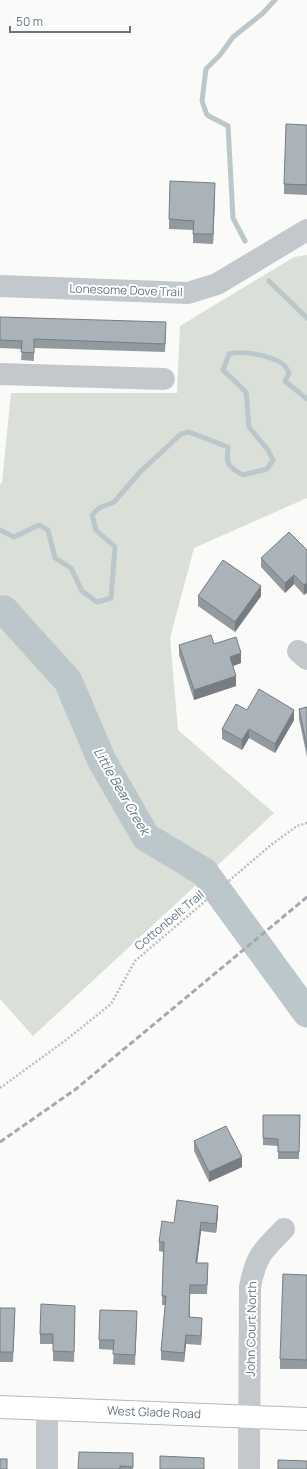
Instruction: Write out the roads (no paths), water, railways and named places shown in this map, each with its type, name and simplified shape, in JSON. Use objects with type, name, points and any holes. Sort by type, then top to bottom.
[{"type":"main road","name":"West Glade Road","points":[[0,1407],[307,1419]]},
{"type":"street","name":"Lonesome Dove Trail","points":[[0,286],[188,293],[217,284],[307,230]]},
{"type":"street","points":[[0,374],[164,379]]},
{"type":"street","name":"John Court North","points":[[249,1469],[250,1287],[254,1266],[261,1253],[284,1229]]},
{"type":"street","points":[[47,1408],[47,1469]]},
{"type":"waterway","points":[[245,241],[233,218],[228,126],[207,115],[202,101],[206,69],[220,55],[233,37],[262,14],[275,0]]},
{"type":"waterway","points":[[269,281],[307,318]]},
{"type":"waterway","points":[[0,530],[14,537],[39,525],[48,530],[55,558],[71,568],[82,591],[97,602],[111,598],[115,547],[96,530],[92,515],[99,508],[114,502],[140,472],[181,434],[189,432],[228,447],[227,457],[229,464],[243,475],[267,469],[273,460],[268,450],[249,427],[246,392],[223,370],[229,354],[249,353],[279,362],[285,366],[289,373],[285,381],[307,399]]},
{"type":"waterway","name":"Little Bear Creek","points":[[0,610],[4,610],[68,681],[102,761],[146,837],[204,872],[307,1013]]},
{"type":"railway","points":[[0,1142],[76,1089],[307,897]]}]
